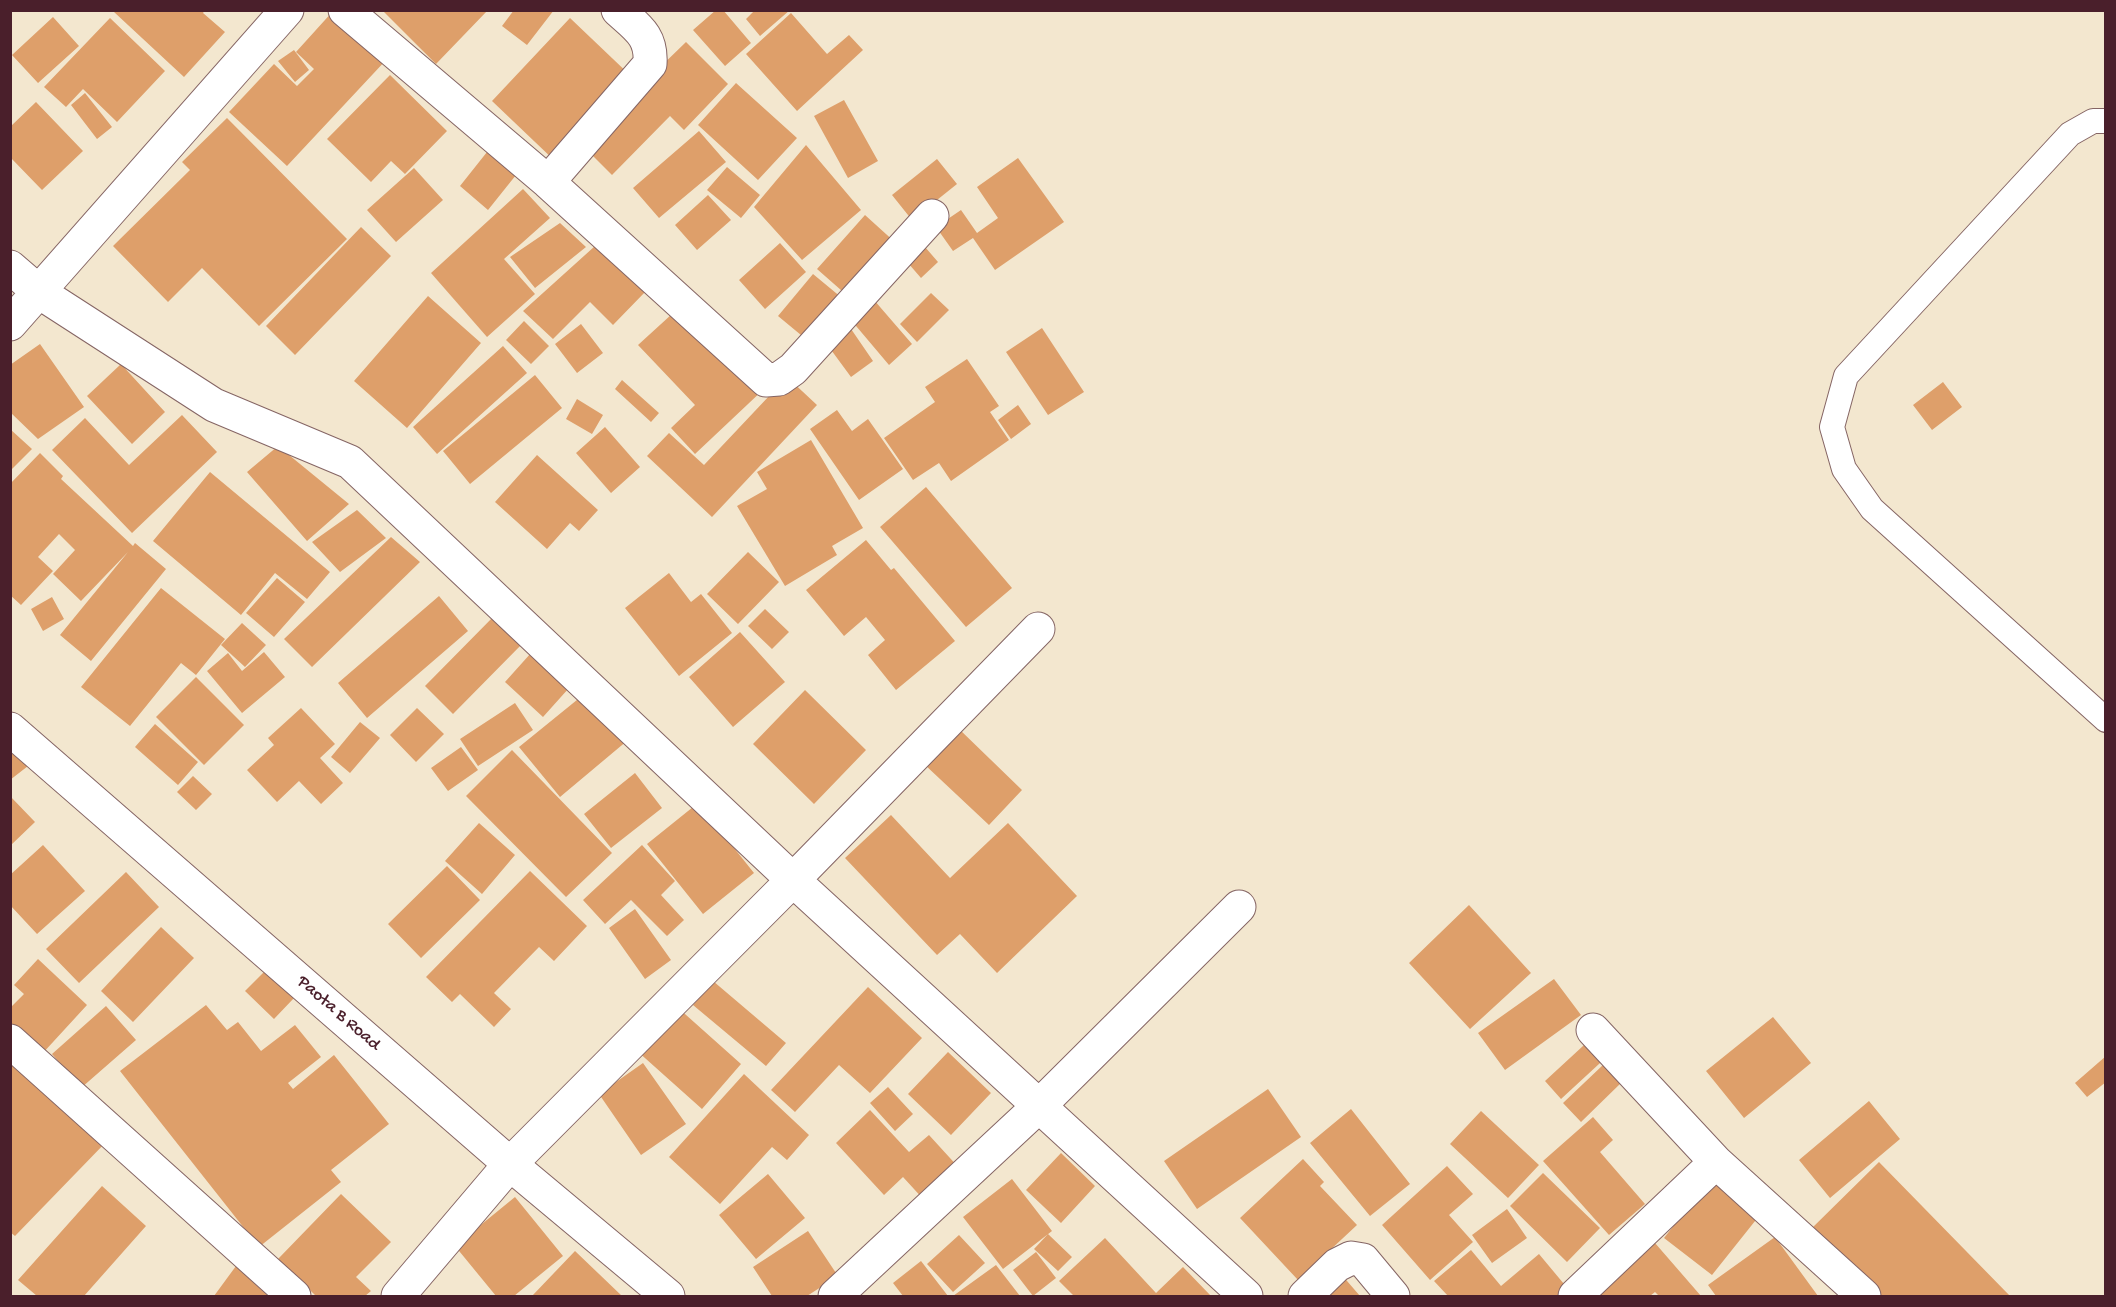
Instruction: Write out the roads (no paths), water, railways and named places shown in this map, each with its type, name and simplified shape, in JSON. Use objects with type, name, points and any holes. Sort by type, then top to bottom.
[{"type":"street","points":[[10,324],[287,10]]},
{"type":"street","points":[[345,10],[548,182],[766,380],[779,379],[793,369],[932,216]]},
{"type":"street","points":[[548,182],[650,64],[651,50],[642,32],[618,10]]},
{"type":"street","points":[[10,267],[39,292],[214,405],[350,462],[793,880],[1246,1296]]},
{"type":"street","points":[[398,1296],[510,1164],[793,880],[1038,629]]},
{"type":"street","name":"Paota B Road","points":[[10,729],[510,1164],[668,1296]]},
{"type":"street","points":[[835,1296],[1039,1106],[1239,907]]},
{"type":"street","points":[[1593,1030],[1716,1162],[1864,1296]]},
{"type":"street","points":[[10,1041],[294,1296]]},
{"type":"street","points":[[1575,1296],[1716,1162]]},
{"type":"street","points":[[1305,1296],[1337,1265],[1351,1258],[1364,1260],[1393,1296]]},
{"type":"lane","points":[[2106,121],[2092,121],[2070,134],[1846,376],[1832,427],[1844,469],[1872,509],[2106,720]]}]
